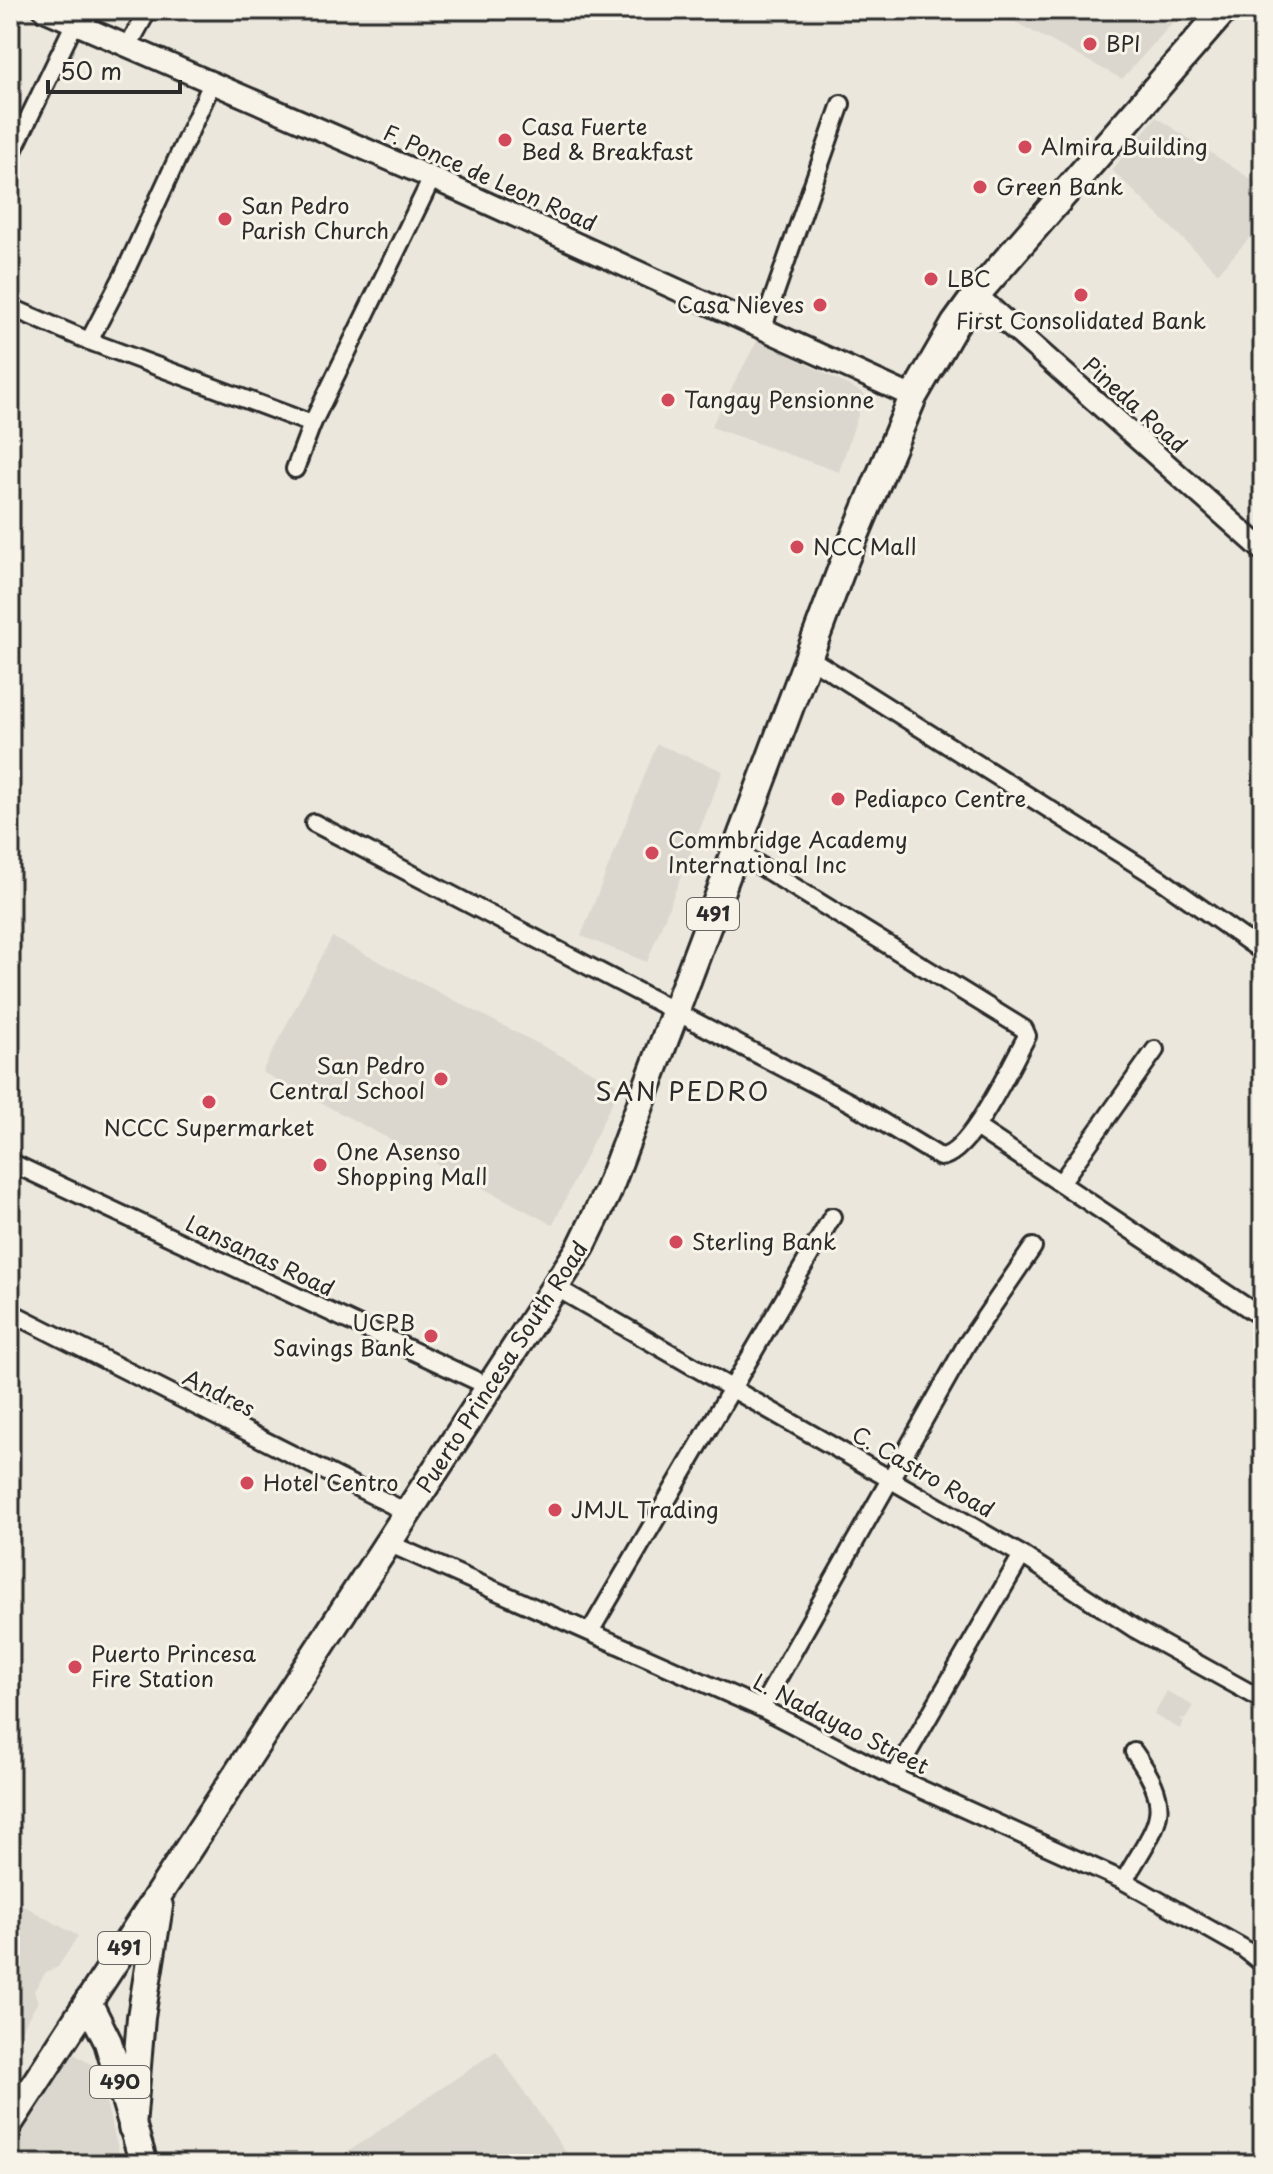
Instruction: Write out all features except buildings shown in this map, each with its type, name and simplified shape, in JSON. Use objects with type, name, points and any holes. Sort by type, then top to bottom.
[{"type":"main road","name":"Puerto Princesa South Road","points":[[10,2122],[557,1288],[608,1191],[808,657],[913,397],[955,324],[976,295],[1224,10]]},
{"type":"main road","points":[[132,2127],[141,2017],[161,1894]]},
{"type":"main road","name":"490","points":[[88,2002],[108,2042],[144,2164]]},
{"type":"street","name":"F. Ponce de Leon Road","points":[[44,10],[78,16],[128,46],[432,178],[913,397]]},
{"type":"street","points":[[128,46],[148,10]]},
{"type":"street","points":[[10,157],[78,16]]},
{"type":"street","points":[[89,341],[123,276],[213,81]]},
{"type":"street","points":[[763,327],[841,104]]},
{"type":"street","points":[[295,469],[312,424],[432,178]]},
{"type":"street","name":"Pineda Road","points":[[976,295],[1263,550]]},
{"type":"street","points":[[10,307],[89,341],[312,424]]},
{"type":"street","points":[[808,657],[1160,879],[1263,952]]},
{"type":"street","points":[[314,823],[851,1103],[940,1157],[954,1154],[976,1127],[1027,1036],[1024,1029],[736,851]]},
{"type":"street","points":[[1062,1181],[1155,1050]]},
{"type":"street","points":[[976,1127],[1062,1181],[1254,1312]]},
{"type":"street","name":"Lansanas Road","points":[[10,1162],[492,1388]]},
{"type":"street","points":[[591,1630],[832,1217]]},
{"type":"street","points":[[761,1708],[888,1478],[989,1308],[1033,1247]]},
{"type":"street","name":"C. Castro Road","points":[[557,1288],[1022,1555],[1135,1629],[1263,1700]]},
{"type":"street","name":"Andres","points":[[10,1312],[408,1513]]},
{"type":"street","name":"L. Nadayao Street","points":[[388,1543],[591,1630],[761,1708],[894,1777],[1124,1881],[1243,1948],[1263,1964]]},
{"type":"street","points":[[894,1777],[1022,1555]]},
{"type":"street","points":[[1124,1881],[1156,1824],[1161,1803],[1155,1782],[1134,1752]]},
{"type":"shaded area","points":[[1004,10],[1184,10],[1122,79],[1002,15]]},
{"type":"shaded area","points":[[1156,117],[1263,187],[1263,223],[1218,273],[1112,170]]},
{"type":"shaded area","points":[[758,339],[865,394],[839,472],[711,427]]},
{"type":"shaded area","name":"Commbridge Academy International Inc","points":[[657,744],[723,771],[647,962],[581,936]]},
{"type":"shaded area","name":"San Pedro Central School","points":[[332,937],[620,1086],[553,1225],[262,1072]]},
{"type":"shaded area","points":[[1167,1691],[1193,1706],[1185,1719],[1180,1718],[1184,1722],[1180,1729],[1154,1715]]},
{"type":"shaded area","points":[[10,1898],[78,1936],[58,1967],[46,1972],[34,1991],[38,2002],[10,2047]]},
{"type":"shaded area","points":[[496,2051],[574,2164],[330,2164]]},
{"type":"shaded area","points":[[71,2052],[97,2068],[122,2164],[10,2164],[10,2150]]},
{"type":"place","name":"BPI","points":[[1090,44]]},
{"type":"place","name":"Casa Fuerte Bed & Breakfast","points":[[505,140]]},
{"type":"place","name":"Almira Building","points":[[1025,147]]},
{"type":"place","name":"Green Bank","points":[[980,187]]},
{"type":"place","name":"San Pedro Parish Church","points":[[225,219]]},
{"type":"place","name":"LBC","points":[[931,279]]},
{"type":"place","name":"First Consolidated Bank","points":[[1081,295]]},
{"type":"place","name":"Casa Nieves","points":[[820,305]]},
{"type":"place","name":"Tangay Pensionne","points":[[668,400]]},
{"type":"place","name":"NCC Mall","points":[[797,547]]},
{"type":"place","name":"Pediapco Centre","points":[[838,799]]},
{"type":"place","name":"Commbridge Academy International Inc","points":[[652,853]]},
{"type":"place","name":"San Pedro Central School","points":[[441,1079]]},
{"type":"place","name":"NCCC Supermarket","points":[[209,1102]]},
{"type":"place","name":"One Asenso Shopping Mall","points":[[320,1165]]},
{"type":"place","name":"Sterling Bank","points":[[676,1242]]},
{"type":"place","name":"UCPB Savings Bank","points":[[431,1336]]},
{"type":"place","name":"Hotel Centro","points":[[247,1483]]},
{"type":"place","name":"JMJL Trading","points":[[555,1510]]},
{"type":"place","name":"Puerto Princesa Fire Station","points":[[75,1667]]},
{"type":"district","name":"SAN PEDRO","points":[[683,1092]]}]
